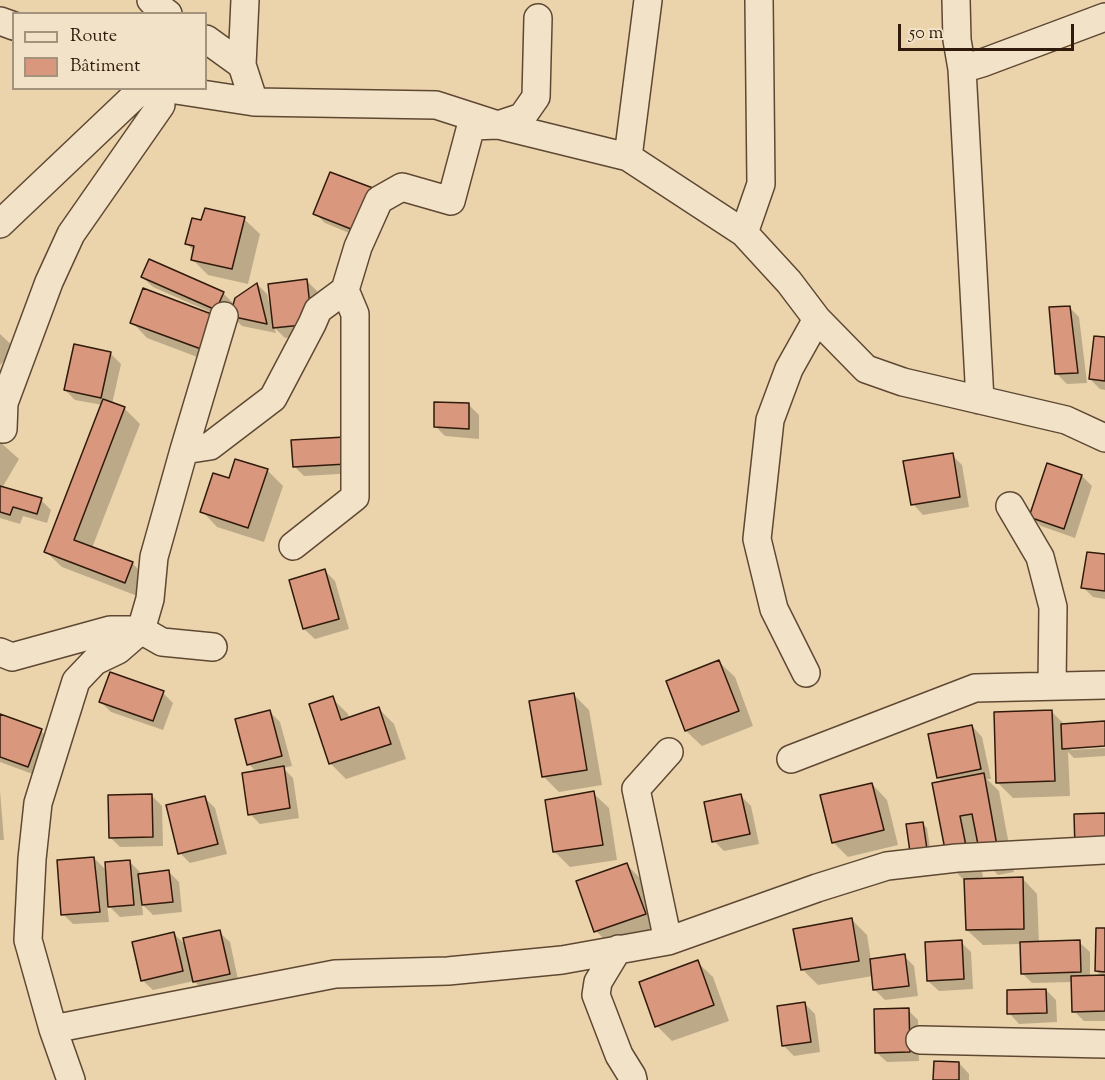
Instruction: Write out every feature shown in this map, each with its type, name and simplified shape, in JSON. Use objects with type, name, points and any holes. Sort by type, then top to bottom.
[{"type":"street","points":[[151,0],[165,12]]},
{"type":"street","points":[[245,0],[242,64],[254,102]]},
{"type":"street","points":[[628,157],[648,0]]},
{"type":"street","points":[[744,233],[761,184],[759,0]]},
{"type":"street","points":[[957,0],[957,40],[963,69],[980,400]]},
{"type":"street","points":[[963,69],[1105,16]]},
{"type":"street","points":[[184,450],[210,446],[273,398],[318,310],[345,290],[358,247],[379,200],[402,187],[451,201],[471,126],[498,125],[522,117],[536,97],[538,18]]},
{"type":"street","points":[[207,40],[242,64]]},
{"type":"street","points":[[0,224],[140,90]]},
{"type":"street","points":[[3,429],[4,403],[49,282],[71,234],[161,105],[149,90]]},
{"type":"street","points":[[176,90],[254,102],[436,105],[498,125],[628,157],[744,233],[789,282],[817,319],[866,369],[903,382],[1066,420],[1105,438]]},
{"type":"street","points":[[293,546],[355,497],[355,314],[345,290]]},
{"type":"street","points":[[71,1080],[53,1029],[28,940],[32,859],[38,803],[76,681],[95,661],[118,650],[141,630],[150,599],[154,557],[224,316]]},
{"type":"street","points":[[806,673],[774,609],[757,539],[770,420],[789,369],[817,319]]},
{"type":"street","points":[[1010,506],[1040,557],[1053,607],[1052,686]]},
{"type":"street","points":[[0,652],[12,657],[111,630],[141,630],[162,642],[213,647]]},
{"type":"street","points":[[791,759],[975,688],[1105,685]]},
{"type":"street","points":[[668,941],[636,789],[669,752]]},
{"type":"street","points":[[53,1029],[335,974],[448,971],[562,960],[668,941],[817,888],[888,867],[957,858],[1105,850]]},
{"type":"street","points":[[618,949],[598,982],[596,994],[619,1055],[633,1080]]},
{"type":"street","points":[[920,1040],[1105,1044]]},
{"type":"building","points":[[330,172],[373,188],[356,231],[313,214]]},
{"type":"building","points":[[205,208],[245,217],[232,269],[191,260],[194,246],[185,244],[192,218],[201,220]]},
{"type":"building","points":[[149,259],[224,292],[216,310],[141,277]]},
{"type":"building","points":[[307,279],[312,324],[273,328],[268,284]]},
{"type":"building","points":[[257,283],[267,324],[230,316],[235,298]]},
{"type":"building","points":[[143,288],[214,315],[201,349],[130,323]]},
{"type":"building","points":[[1070,306],[1078,373],[1055,374],[1049,307]]},
{"type":"building","points":[[1094,336],[1105,337],[1105,381],[1089,379]]},
{"type":"building","points":[[74,344],[111,352],[101,398],[64,390]]},
{"type":"building","points":[[103,399],[125,407],[74,540],[133,562],[125,583],[44,552]]},
{"type":"building","points":[[434,402],[469,403],[469,429],[434,427]]},
{"type":"building","points":[[345,437],[347,464],[293,467],[291,440]]},
{"type":"building","points":[[953,453],[960,497],[911,505],[903,461]]},
{"type":"building","points":[[235,459],[268,469],[248,528],[200,512],[213,473],[229,478]]},
{"type":"building","points":[[1047,463],[1082,475],[1064,529],[1029,517]]},
{"type":"building","points":[[0,486],[42,498],[37,514],[13,507],[10,515],[0,512]]},
{"type":"building","points":[[1087,552],[1105,554],[1105,591],[1081,588]]},
{"type":"building","points":[[325,569],[339,619],[303,629],[289,580]]},
{"type":"building","points":[[719,660],[739,711],[685,731],[666,681]]},
{"type":"building","points":[[110,672],[164,691],[153,721],[99,702]]},
{"type":"building","points":[[574,693],[587,770],[542,777],[529,701]]},
{"type":"building","points":[[333,696],[341,720],[379,707],[391,744],[329,764],[309,704]]},
{"type":"building","points":[[270,710],[282,756],[247,765],[235,719]]},
{"type":"building","points":[[1052,710],[1055,781],[996,783],[994,712]]},
{"type":"building","points":[[0,714],[42,729],[28,767],[0,757]]},
{"type":"building","points":[[1105,721],[1105,746],[1062,749],[1061,724]]},
{"type":"building","points":[[972,725],[981,769],[937,778],[928,734]]},
{"type":"building","points":[[284,766],[290,808],[248,815],[242,773]]},
{"type":"building","points":[[984,773],[999,857],[981,860],[972,814],[960,816],[969,861],[948,865],[932,783]]},
{"type":"building","points":[[872,783],[884,830],[832,843],[820,795]]},
{"type":"building","points":[[594,791],[603,845],[553,852],[545,800]]},
{"type":"building","points":[[152,794],[153,837],[109,838],[108,795]]},
{"type":"building","points":[[741,794],[750,834],[712,842],[704,802]]},
{"type":"building","points":[[205,796],[218,844],[178,854],[166,805]]},
{"type":"building","points":[[1105,813],[1105,847],[1075,848],[1074,814]]},
{"type":"building","points":[[923,822],[928,856],[911,859],[906,824]]},
{"type":"building","points":[[94,857],[100,912],[61,915],[57,860]]},
{"type":"building","points":[[130,860],[134,905],[108,907],[105,862]]},
{"type":"building","points":[[627,863],[646,914],[594,932],[576,881]]},
{"type":"building","points":[[169,870],[173,902],[142,905],[138,874]]},
{"type":"building","points":[[1023,877],[1024,929],[966,930],[964,879]]},
{"type":"building","points":[[852,918],[859,961],[801,970],[793,929]]},
{"type":"building","points":[[1096,928],[1105,928],[1105,972],[1095,971]]},
{"type":"building","points":[[220,930],[230,974],[193,982],[183,938]]},
{"type":"building","points":[[174,932],[183,971],[141,981],[132,942]]},
{"type":"building","points":[[962,940],[964,979],[927,981],[925,942]]},
{"type":"building","points":[[1080,940],[1081,972],[1021,974],[1020,942]]},
{"type":"building","points":[[905,954],[909,986],[873,990],[870,959]]},
{"type":"building","points":[[698,960],[714,1005],[655,1027],[639,982]]},
{"type":"building","points":[[1105,975],[1105,1011],[1072,1012],[1071,976]]},
{"type":"building","points":[[1046,989],[1047,1013],[1007,1014],[1007,990]]},
{"type":"building","points":[[805,1002],[811,1042],[782,1046],[777,1006]]},
{"type":"building","points":[[909,1008],[910,1052],[875,1053],[874,1009]]},
{"type":"building","points":[[934,1061],[959,1062],[959,1080],[933,1080]]}]
